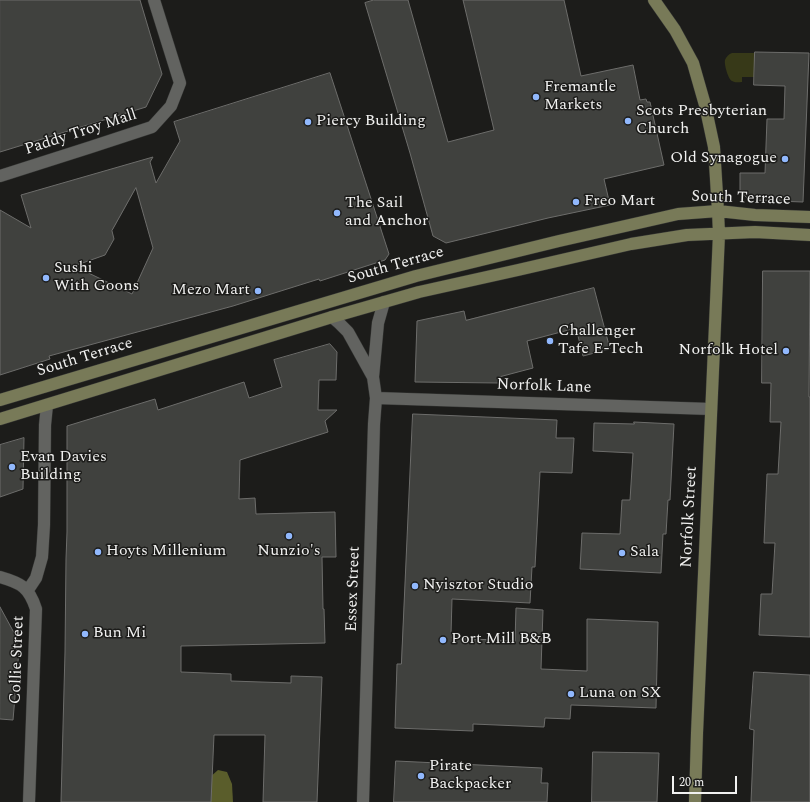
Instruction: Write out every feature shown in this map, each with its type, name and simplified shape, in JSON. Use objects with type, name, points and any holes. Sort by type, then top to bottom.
[{"type":"street","name":"Paddy Troy Mall","points":[[0,176],[152,127],[171,106],[180,83],[154,0]]},
{"type":"street","name":"Norfolk Street","points":[[654,0],[675,30],[693,63],[705,105],[714,147],[718,211],[719,234],[695,802]]},
{"type":"street","name":"South Terrace","points":[[0,400],[416,276],[678,214],[718,211],[810,217]]},
{"type":"street","name":"South Terrace","points":[[0,419],[332,317],[419,292],[631,244],[687,236],[755,232],[810,235]]},
{"type":"street","name":"Essex Street","points":[[363,802],[376,398],[373,377],[378,323],[384,302]]},
{"type":"street","name":"Essex Street","points":[[332,317],[348,332],[373,377]]},
{"type":"street","name":"Norfolk Lane","points":[[376,398],[711,409]]},
{"type":"street","points":[[0,577],[16,582],[28,590],[36,578],[42,557],[44,525],[45,425],[47,405]]},
{"type":"street","name":"Collie Street","points":[[28,590],[36,609],[29,802]]},
{"type":"shaded area","points":[[732,53],[755,53],[754,77],[742,77],[742,82],[734,82],[731,80],[727,71],[725,60]]},
{"type":"shaded area","points":[[218,770],[227,772],[232,784],[233,802],[207,802],[209,778]]},
{"type":"building","points":[[0,0],[140,0],[162,74],[146,107],[0,152]]},
{"type":"building","name":"Fremantle Markets","points":[[374,0],[408,0],[448,142],[494,130],[463,0],[564,0],[581,76],[633,65],[640,100],[646,99],[647,102],[650,102],[664,165],[604,179],[610,205],[548,218],[446,243],[433,236],[365,3]]},
{"type":"building","points":[[755,52],[809,53],[803,202],[749,200],[740,191],[740,173],[765,173],[767,119],[784,119],[785,86],[754,85]]},
{"type":"building","points":[[330,73],[389,254],[385,260],[320,281],[319,279],[233,306],[49,356],[50,359],[0,375],[0,210],[31,228],[21,195],[153,157],[150,162],[156,183],[180,141],[174,122]],"holes":[[[136,188],[153,248],[132,294],[74,266],[105,255],[114,239],[112,231]]]},
{"type":"building","points":[[763,271],[810,271],[810,637],[759,635],[761,594],[772,594],[775,543],[764,543],[767,474],[778,474],[781,422],[770,422],[771,383],[762,383]]},
{"type":"building","points":[[594,288],[610,349],[583,356],[576,328],[527,341],[533,368],[499,377],[499,383],[415,382],[417,321],[464,311],[466,320]]},
{"type":"building","points":[[330,344],[337,352],[336,380],[319,380],[318,410],[337,410],[325,421],[328,432],[240,460],[239,499],[255,498],[256,514],[335,512],[336,557],[322,557],[325,643],[181,646],[181,672],[231,674],[231,681],[291,683],[291,676],[322,677],[317,802],[263,802],[265,735],[214,735],[211,802],[61,802],[67,532],[67,426],[155,399],[158,410],[244,382],[249,398],[282,387],[274,360]]},
{"type":"building","points":[[413,414],[557,420],[556,438],[574,438],[572,473],[540,472],[535,567],[532,567],[530,603],[452,599],[452,638],[515,641],[516,608],[543,610],[541,669],[587,671],[587,619],[658,622],[656,708],[571,705],[570,719],[545,718],[544,727],[473,724],[473,731],[395,728],[397,664],[401,664]]},
{"type":"building","points":[[634,422],[674,424],[670,500],[668,500],[666,534],[663,534],[661,573],[580,569],[582,533],[620,534],[622,500],[630,500],[633,453],[593,451],[594,423],[634,424]]},
{"type":"building","name":"Evan Davies Building","points":[[24,438],[23,489],[0,497],[0,445]]},
{"type":"building","points":[[0,607],[18,640],[15,649],[19,650],[13,720],[0,719]]},
{"type":"building","points":[[754,672],[810,675],[810,802],[751,802],[754,730],[750,729]]},
{"type":"building","points":[[593,752],[659,753],[657,802],[592,802]]},
{"type":"building","points":[[396,761],[542,768],[541,783],[548,783],[547,802],[394,802]]},
{"type":"place","name":"Fremantle Markets","points":[[536,97]]},
{"type":"place","name":"Scots Presbyterian Church","points":[[628,121]]},
{"type":"place","name":"Piercy Building","points":[[308,122]]},
{"type":"place","name":"Old Synagogue","points":[[785,159]]},
{"type":"place","name":"Freo Mart","points":[[576,202]]},
{"type":"place","name":"The Sail and Anchor","points":[[337,213]]},
{"type":"place","name":"Sushi With Goons","points":[[46,278]]},
{"type":"place","name":"Mezo Mart","points":[[258,291]]},
{"type":"place","name":"Challenger Tafe E-Tech","points":[[550,341]]},
{"type":"place","name":"Norfolk Hotel","points":[[786,351]]},
{"type":"place","name":"Evan Davies Building","points":[[12,467]]},
{"type":"place","name":"Nunzio's","points":[[289,536]]},
{"type":"place","name":"Hoyts Millenium","points":[[98,552]]},
{"type":"place","name":"Sala","points":[[622,553]]},
{"type":"place","name":"Nyisztor Studio","points":[[415,586]]},
{"type":"place","name":"Bun Mi","points":[[85,634]]},
{"type":"place","name":"Port Mill B&B","points":[[443,640]]},
{"type":"place","name":"Luna on SX","points":[[571,694]]},
{"type":"place","name":"Pirate Backpacker","points":[[421,776]]}]
